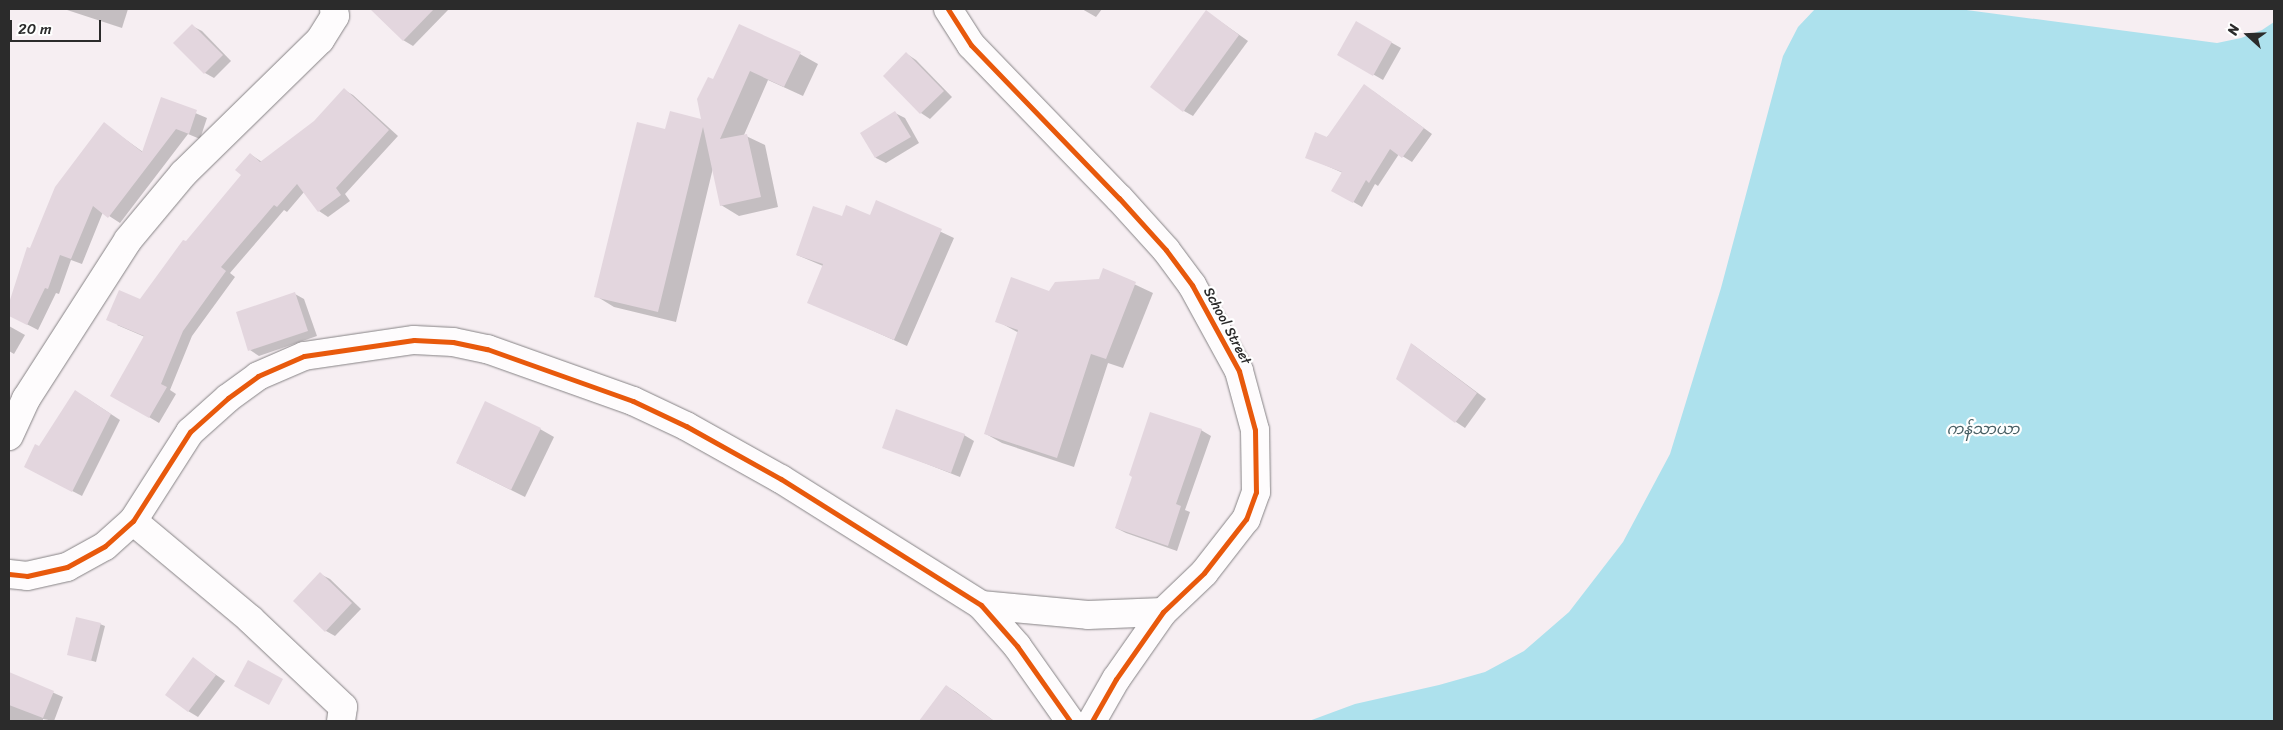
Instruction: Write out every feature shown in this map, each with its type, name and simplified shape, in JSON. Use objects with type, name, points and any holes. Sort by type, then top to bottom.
[{"type":"street","points":[[9,436],[26,399],[128,240],[183,174],[320,40],[334,16],[334,9]]},
{"type":"street","name":"School Street","points":[[948,9],[971,45],[1120,198],[1166,250],[1192,285],[1239,371],[1255,430],[1256,492],[1246,518],[1230,542],[1204,573],[1163,612],[1116,679],[1092,721]]},
{"type":"street","points":[[9,574],[26,576],[66,567],[105,546],[133,521],[190,432],[228,398],[258,376],[304,356],[414,340],[453,342],[487,349],[633,401],[686,426],[781,479],[981,605],[1017,646],[1070,721]]},
{"type":"street","points":[[133,521],[250,619],[343,707],[341,721]]},
{"type":"street","points":[[981,605],[1088,615],[1163,612]]},
{"type":"water","name":"ကန်သာယာ","points":[[1815,9],[1959,9],[2217,43],[2241,38],[2262,30],[2274,22],[2274,721],[1309,721],[1355,704],[1439,685],[1485,672],[1524,651],[1569,612],[1623,542],[1670,454],[1721,288],[1783,56],[1798,27]]},
{"type":"building","points":[[370,9],[434,9],[403,41]]},
{"type":"building","points":[[1206,10],[1239,35],[1183,112],[1150,87]]},
{"type":"building","points":[[1356,21],[1392,42],[1373,76],[1337,55]]},
{"type":"building","points":[[192,24],[223,55],[204,74],[173,43]]},
{"type":"building","points":[[739,24],[801,52],[784,87],[750,71],[720,139],[747,134],[761,197],[720,206],[703,127],[658,312],[594,297],[637,122],[665,129],[670,111],[701,119],[697,99],[708,77],[713,79]]},
{"type":"building","points":[[906,52],[944,91],[920,114],[883,76]]},
{"type":"building","points":[[1364,84],[1424,128],[1402,158],[1390,149],[1369,183],[1366,180],[1353,203],[1331,191],[1342,172],[1305,158],[1315,132],[1327,137]]},
{"type":"building","points":[[344,88],[389,130],[336,188],[341,195],[318,212],[297,184],[277,207],[274,205],[221,267],[226,271],[183,331],[161,384],[167,387],[149,418],[110,396],[144,336],[106,320],[119,290],[140,299],[183,240],[186,241],[241,175],[235,170],[250,153],[260,162],[314,121]]},
{"type":"building","points":[[161,97],[197,110],[189,134],[176,129],[108,218],[93,206],[71,259],[60,255],[48,289],[45,288],[27,325],[9,316],[9,303],[27,247],[30,248],[55,187],[104,122],[142,152]]},
{"type":"building","points":[[895,111],[911,137],[875,158],[860,133]]},
{"type":"building","points":[[876,200],[942,229],[894,340],[807,303],[823,264],[796,255],[813,206],[842,216],[846,205],[870,215]]},
{"type":"building","points":[[1103,268],[1136,282],[1106,359],[1091,354],[1057,458],[984,434],[1018,330],[995,322],[1011,277],[1049,291],[1055,282],[1099,279]]},
{"type":"building","points":[[295,292],[308,331],[248,351],[236,312]]},
{"type":"building","points":[[1411,343],[1477,393],[1455,423],[1396,379]]},
{"type":"building","points":[[75,390],[111,414],[72,492],[24,467],[35,444],[39,446]]},
{"type":"building","points":[[485,401],[541,428],[511,490],[456,463]]},
{"type":"building","points":[[896,409],[965,434],[951,473],[882,448]]},
{"type":"building","points":[[1150,412],[1202,429],[1176,504],[1181,506],[1168,546],[1115,528],[1132,477],[1129,475]]},
{"type":"building","points":[[320,572],[352,603],[325,632],[293,601]]},
{"type":"building","points":[[76,617],[101,623],[91,661],[67,655]]},
{"type":"building","points":[[193,657],[216,675],[188,712],[165,695]]},
{"type":"building","points":[[248,660],[283,679],[269,705],[234,686]]},
{"type":"building","points":[[9,672],[54,691],[43,718],[9,705]]},
{"type":"building","points":[[946,685],[994,721],[919,721]]},
{"type":"cycle path","points":[[948,9],[971,45],[1119,198],[1166,250],[1192,285],[1239,371],[1255,430],[1256,492],[1246,519],[1204,573],[1163,612],[1116,679],[1092,721]]},
{"type":"cycle path","points":[[9,574],[27,576],[67,567],[105,546],[133,521],[190,432],[228,398],[258,376],[304,356],[414,340],[453,342],[487,349],[633,401],[686,426],[781,479],[981,605],[1017,646],[1070,721]]}]
